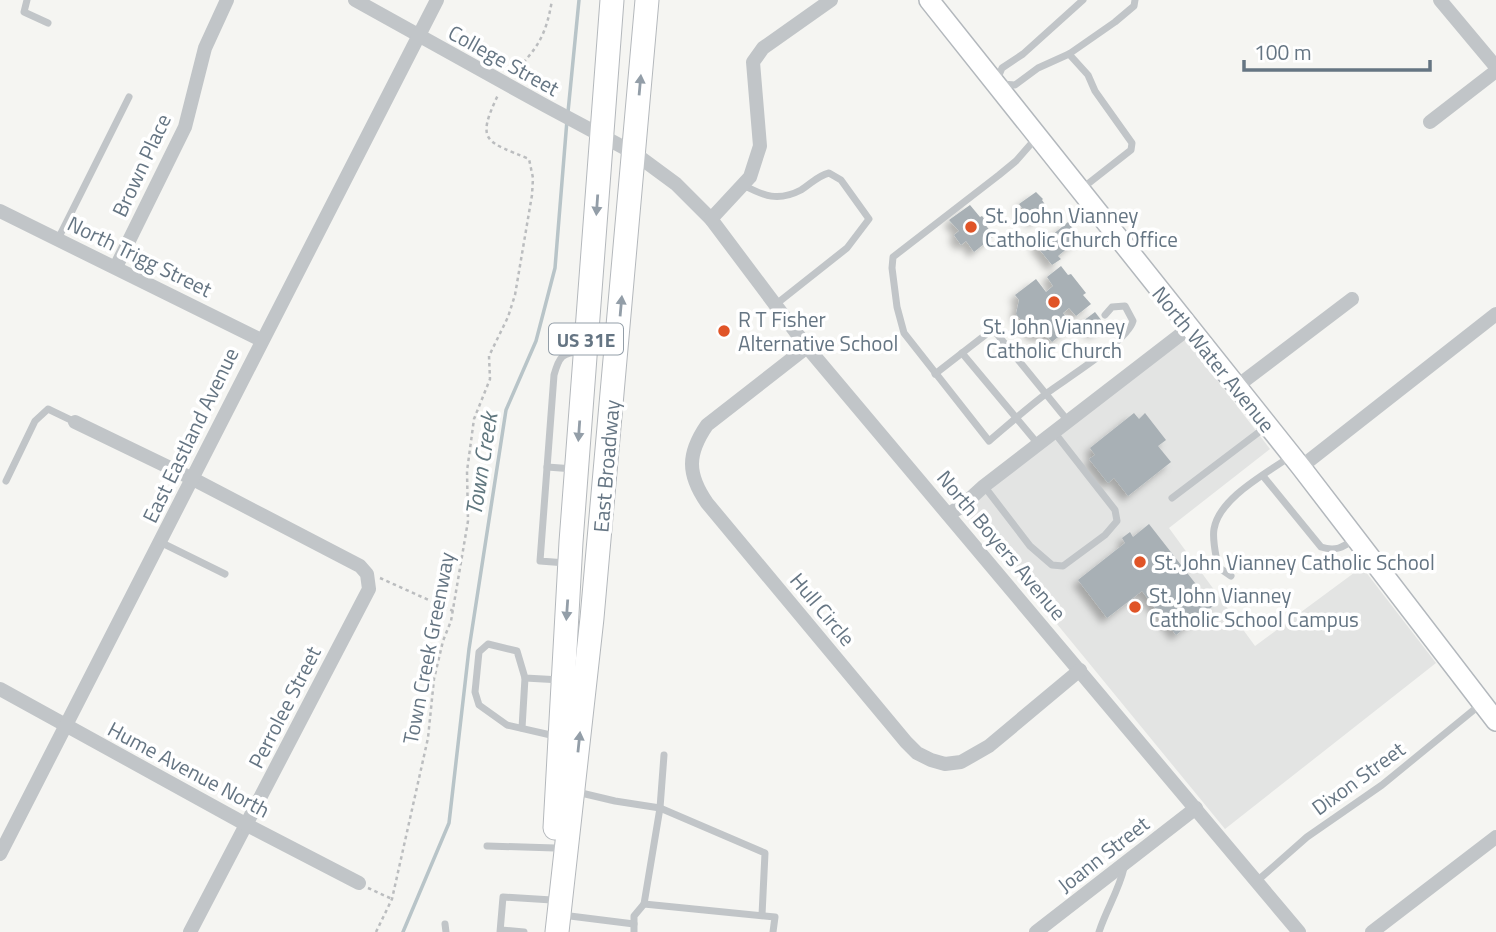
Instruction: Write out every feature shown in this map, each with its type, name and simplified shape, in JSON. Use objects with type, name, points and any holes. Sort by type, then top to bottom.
[{"type":"main road","name":"East Broadway","points":[[554,918],[573,791],[574,681],[570,564],[612,0]]},
{"type":"main road","name":"East Broadway","points":[[554,918],[559,737],[574,681],[634,153],[647,0]]},
{"type":"main road","name":"North Water Avenue","points":[[929,0],[1297,462],[1491,712]]},
{"type":"street","name":"Brown Place","points":[[116,267],[185,127],[205,48],[227,0]]},
{"type":"street","name":"College Street","points":[[355,0],[634,153],[676,184]]},
{"type":"street","name":"East Eastland Avenue","points":[[0,853],[437,0]]},
{"type":"street","points":[[711,219],[750,177],[760,146],[753,62],[763,48],[831,0]]},
{"type":"street","points":[[1430,122],[1496,69],[1440,0]]},
{"type":"street","name":"North Boyers Avenue","points":[[676,184],[711,219],[807,347],[1299,932]]},
{"type":"street","name":"North Trigg Street","points":[[0,211],[261,340]]},
{"type":"street","points":[[1236,387],[1352,299]]},
{"type":"street","points":[[1297,462],[1496,314]]},
{"type":"street","points":[[948,514],[961,507],[984,486],[1189,328]]},
{"type":"street","name":"Hull Circle","points":[[807,347],[706,425],[693,452],[691,472],[697,488],[708,503],[906,742],[917,753],[930,760],[945,764],[961,762],[989,746],[1080,670]]},
{"type":"street","points":[[75,422],[193,479],[360,566],[367,574]]},
{"type":"street","name":"Perrolee Street","points":[[190,932],[369,589],[367,574]]},
{"type":"street","name":"Hume Avenue North","points":[[0,689],[247,825],[359,883]]},
{"type":"street","name":"Joann Street","points":[[1036,932],[1196,808]]},
{"type":"street","points":[[1372,932],[1496,837]]},
{"type":"lane","points":[[27,0],[24,12],[48,23]]},
{"type":"lane","points":[[1083,0],[1023,54],[1002,68],[994,84],[1015,85],[1038,68],[1069,54],[1115,22],[1134,6],[1135,0]]},
{"type":"lane","points":[[1069,54],[1088,75],[1095,92],[1132,143],[1131,150],[1080,190]]},
{"type":"lane","points":[[58,239],[129,97]]},
{"type":"lane","points":[[1037,137],[1016,161],[893,257],[897,307],[904,333],[989,441],[1132,328],[1133,321],[1125,306],[1112,307],[1105,315]]},
{"type":"lane","points":[[743,184],[766,197],[779,196],[800,190],[829,173],[841,180],[869,219],[847,248],[775,305]]},
{"type":"lane","points":[[936,374],[993,329],[1068,422]]},
{"type":"lane","points":[[570,564],[540,561],[556,366],[568,352],[585,352]]},
{"type":"lane","points":[[962,353],[1039,444]]},
{"type":"lane","points":[[6,481],[36,421],[48,409],[75,422]]},
{"type":"lane","points":[[1172,498],[1267,425]]},
{"type":"lane","points":[[984,486],[1030,546],[1052,565],[1063,566],[1105,535],[1117,521],[1115,510],[1054,432]]},
{"type":"lane","points":[[1231,576],[1218,567],[1213,531],[1219,513],[1235,496],[1263,476],[1297,462]]},
{"type":"lane","points":[[547,467],[576,470]]},
{"type":"lane","points":[[1263,476],[1321,547],[1332,550],[1341,548],[1356,538]]},
{"type":"lane","points":[[160,542],[225,574]]},
{"type":"lane","points":[[522,728],[525,678],[517,651],[488,644],[479,652],[475,692],[479,705],[507,724],[522,728],[559,737]]},
{"type":"lane","points":[[525,678],[574,681]]},
{"type":"lane","name":"Dixon Street","points":[[1257,881],[1307,837],[1491,712]]},
{"type":"lane","points":[[524,932],[500,931],[503,897],[554,918],[634,928],[634,916],[643,904],[660,808],[664,755]]},
{"type":"lane","points":[[573,791],[615,802],[660,808],[765,853],[762,915]]},
{"type":"lane","points":[[487,846],[555,848]]},
{"type":"lane","points":[[1099,932],[1105,912],[1121,881],[1125,863]]},
{"type":"lane","points":[[643,904],[775,917],[773,932]]},
{"type":"path","name":"Town Creek Greenway","points":[[376,932],[392,900],[428,738],[434,679],[453,611],[468,521],[467,471],[474,419],[490,379],[489,356],[508,317],[515,295],[532,195],[533,178],[528,159],[491,143],[486,136],[486,127],[490,111],[504,83],[536,48],[548,21],[552,0]]},
{"type":"path","points":[[367,574],[453,611]]},
{"type":"path","points":[[359,883],[392,900]]},
{"type":"shaded area","name":"St. John Vianney Catholic School Campus","points":[[1182,334],[1270,449],[1169,528],[1255,646],[1362,567],[1436,663],[1225,829],[961,507]]},
{"type":"building","points":[[1036,192],[1046,206],[1041,209],[1044,213],[1033,222],[1019,204]]},
{"type":"building","name":"St. Joohn Vianney Catholic Church Office","points":[[970,205],[986,221],[984,223],[994,236],[974,252],[966,241],[961,245],[954,235],[959,231],[949,220]]},
{"type":"building","name":"St. John Vianney Catholic Church","points":[[1068,222],[1080,238],[1058,256],[1061,259],[1052,265],[1035,244],[1044,237],[1046,240]]},
{"type":"building","name":"St. John Vianney Catholic Church","points":[[1061,266],[1086,293],[1083,295],[1091,304],[1076,316],[1069,308],[1063,313],[1073,325],[1052,342],[1047,336],[1033,335],[1016,314],[1019,300],[1015,295],[1036,279],[1046,292],[1053,286],[1047,277]]},
{"type":"building","name":"St. John Vianney Catholic Church","points":[[1095,312],[1105,325],[1093,334],[1083,321]]},
{"type":"building","points":[[1134,413],[1139,419],[1145,413],[1166,440],[1158,446],[1171,462],[1128,496],[1114,478],[1108,483],[1089,459],[1095,455],[1090,448]]},
{"type":"building","name":"St. John Vianney Catholic School","points":[[1149,524],[1213,606],[1176,635],[1142,591],[1107,618],[1078,580],[1125,543],[1122,538],[1130,532],[1133,537]]},
{"type":"waterway","name":"Town Creek","points":[[568,112],[579,0]]},
{"type":"waterway","name":"Town Creek","points":[[403,932],[449,823],[469,649],[506,410],[536,341],[555,268],[567,120]]},
{"type":"place","name":"St. Joohn Vianney Catholic Church Office","points":[[971,227]]},
{"type":"place","name":"St. John Vianney Catholic Church","points":[[1054,302]]},
{"type":"place","name":"R T Fisher Alternative School","points":[[724,331]]},
{"type":"place","name":"St. John Vianney Catholic School","points":[[1140,562]]},
{"type":"place","name":"St. John Vianney Catholic School Campus","points":[[1135,607]]}]
